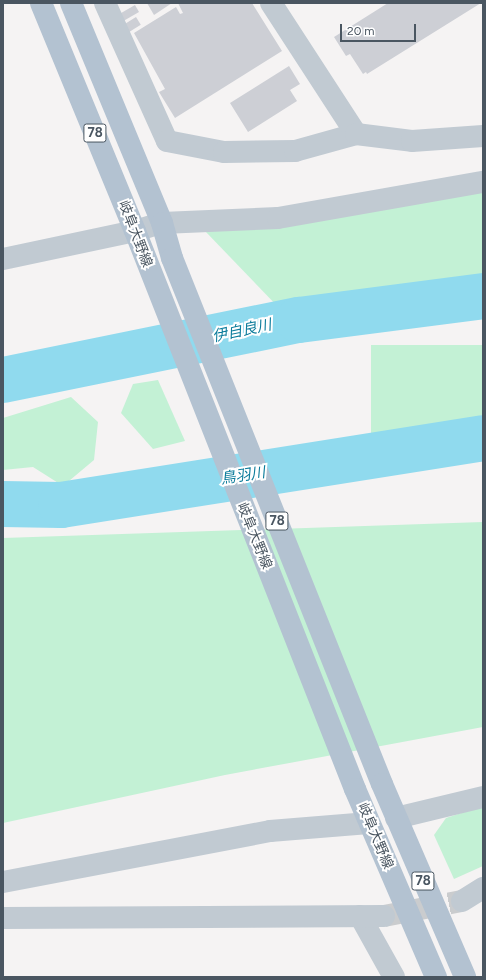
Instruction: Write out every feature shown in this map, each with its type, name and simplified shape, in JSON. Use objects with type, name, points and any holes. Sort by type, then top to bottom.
[{"type":"main road","name":"岐阜大野線","points":[[41,3],[135,231],[145,264],[355,790],[436,977]]},
{"type":"main road","name":"岐阜大野線","points":[[71,3],[162,223],[172,258],[382,784],[465,977]]},
{"type":"street","points":[[105,3],[167,141],[224,152],[295,151],[356,134],[412,141],[483,136]]},
{"type":"street","points":[[271,3],[356,134]]},
{"type":"street","points":[[3,259],[135,231],[162,223],[278,218],[483,182]]},
{"type":"street","points":[[396,818],[483,797]]},
{"type":"street","points":[[3,882],[270,831],[369,823]]},
{"type":"street","points":[[462,901],[483,888]]},
{"type":"street","points":[[3,918],[364,924],[384,916]]},
{"type":"street","points":[[364,924],[392,973]]},
{"type":"green space","points":[[483,190],[483,278],[281,310],[205,231]]},
{"type":"green space","points":[[371,345],[483,345],[483,434],[371,434]]},
{"type":"green space","points":[[158,380],[185,441],[153,449],[121,413],[133,384]]},
{"type":"green space","points":[[71,397],[98,422],[94,460],[63,486],[33,467],[3,470],[3,418]]},
{"type":"green space","points":[[483,522],[483,727],[225,775],[3,823],[3,538]]},
{"type":"green space","points":[[483,806],[483,866],[454,879],[434,835],[446,818]]},
{"type":"building","points":[[147,3],[172,3],[154,15]]},
{"type":"building","points":[[178,3],[252,3],[282,51],[175,118],[159,92],[165,89],[134,33],[176,7],[180,14],[183,13]]},
{"type":"building","points":[[388,3],[481,3],[367,74],[366,72],[363,74],[350,54],[346,56],[334,37]]},
{"type":"building","points":[[135,5],[139,12],[123,21],[119,15]]},
{"type":"building","points":[[136,17],[141,25],[126,34],[122,26]]},
{"type":"building","points":[[289,66],[300,84],[290,90],[297,101],[248,132],[230,103]]},
{"type":"waterway","name":"伊自良川","points":[[3,380],[299,320],[483,296]]},
{"type":"waterway","name":"鳥羽川","points":[[3,504],[61,505],[483,438]]},
{"type":"tunnel","points":[[384,916],[462,901]]}]
